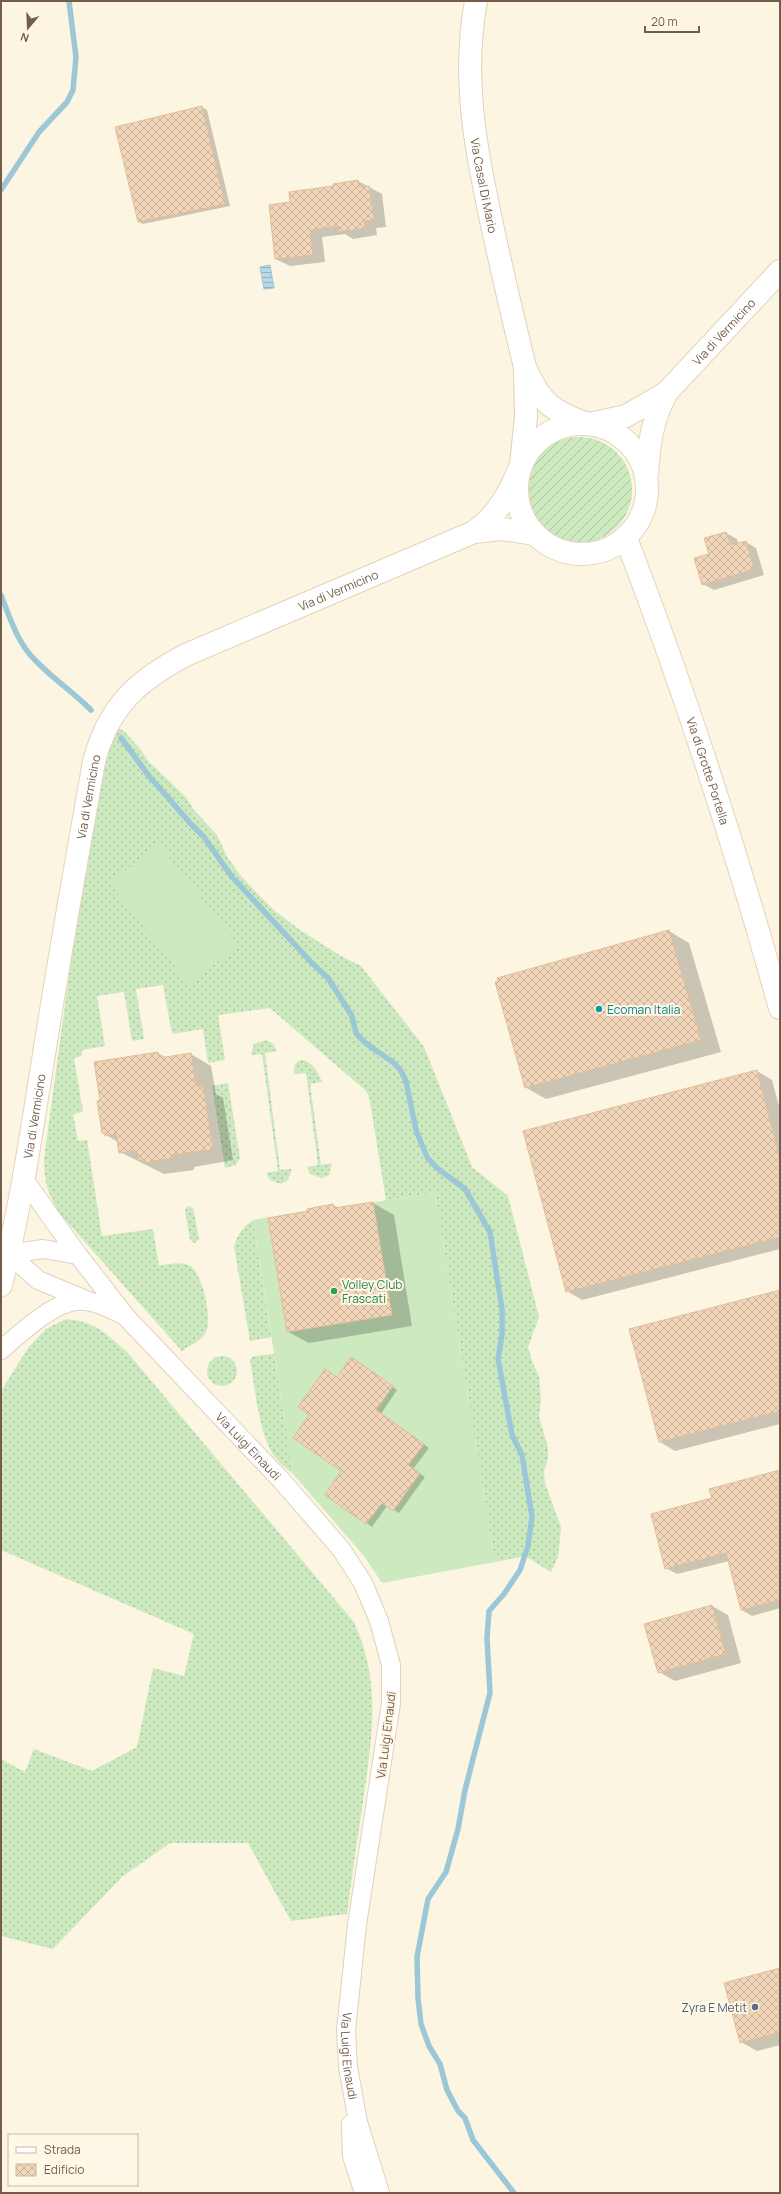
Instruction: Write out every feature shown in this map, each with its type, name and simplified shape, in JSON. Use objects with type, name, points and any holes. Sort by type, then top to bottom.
[{"type":"main road","name":"Via Casal Di Mario","points":[[476,1],[470,51],[471,115],[491,220],[525,367],[534,389],[547,404],[562,414],[588,424]]},
{"type":"main road","name":"Via di Vermicino","points":[[647,480],[652,426],[658,408],[667,392],[780,271]]},
{"type":"main road","name":"Via Casal Di Mario","points":[[521,465],[526,416],[525,367]]},
{"type":"main road","name":"Via di Vermicino","points":[[588,424],[626,416],[667,392]]},
{"type":"main road","points":[[588,424],[609,430],[627,442],[640,459],[647,480],[646,501],[639,521],[626,538],[602,550],[589,554],[569,553],[550,546],[535,534],[524,518],[518,501],[517,483],[521,465],[532,447],[548,434],[563,426],[588,424]]},
{"type":"main road","name":"Via di Vermicino","points":[[1,1285],[9,1254],[23,1178],[94,762],[102,735],[113,713],[138,686],[167,665],[188,654],[474,532],[484,525],[500,506],[521,465]]},
{"type":"main road","name":"Via di Vermicino","points":[[474,532],[502,529],[535,534]]},
{"type":"main road","name":"Via di Grotte Portella","points":[[626,538],[675,671],[721,809],[780,1008]]},
{"type":"street","name":"Via Luigi Einaudi","points":[[23,1178],[78,1255],[127,1318],[282,1481],[341,1549],[354,1567],[372,1602],[385,1641],[392,1677],[390,1716],[358,1925],[346,2020],[347,2059],[360,2130],[380,2193]]},
{"type":"street","points":[[9,1254],[43,1249],[78,1255]]},
{"type":"street","name":"Via Luigi Einaudi","points":[[9,1254],[30,1274],[44,1284],[95,1303],[127,1318]]},
{"type":"street","name":"Via Luigi Einaudi","points":[[1,1350],[28,1327],[61,1306],[74,1301],[95,1303]]},
{"type":"street","points":[[352,2089],[350,2132],[352,2156],[364,2193]]},
{"type":"green space","points":[[579,437],[599,441],[616,453],[628,470],[632,490],[628,510],[616,527],[599,539],[579,543],[559,539],[542,527],[530,510],[526,490],[530,470],[542,453],[559,441]]},
{"type":"green space","points":[[118,728],[124,731],[141,750],[149,762],[186,797],[194,810],[217,835],[226,855],[240,875],[275,911],[300,930],[341,956],[361,966],[424,1047],[472,1167],[508,1196],[539,1317],[528,1347],[533,1364],[539,1376],[541,1399],[539,1417],[548,1448],[548,1458],[544,1471],[545,1483],[561,1527],[558,1557],[551,1572],[525,1556],[495,1562],[435,1193],[386,1200],[369,1096],[365,1090],[270,1008],[218,1015],[225,1060],[208,1063],[203,1029],[172,1034],[163,985],[136,989],[144,1039],[132,1041],[124,992],[97,996],[105,1046],[82,1050],[82,1056],[74,1058],[83,1112],[73,1114],[78,1141],[87,1140],[102,1236],[153,1229],[159,1266],[175,1263],[186,1264],[195,1270],[199,1277],[205,1297],[208,1317],[206,1332],[201,1338],[182,1351],[60,1214],[52,1200],[46,1181],[44,1159],[92,807],[109,747]]},
{"type":"green space","points":[[159,844],[239,945],[189,985],[109,883]]},
{"type":"green space","points":[[266,1040],[273,1044],[277,1051],[265,1053],[280,1170],[292,1169],[288,1180],[281,1184],[270,1180],[266,1173],[278,1171],[262,1054],[251,1055],[254,1044]]},
{"type":"green space","points":[[300,1060],[311,1064],[322,1082],[310,1084],[321,1165],[332,1163],[329,1175],[321,1178],[310,1174],[307,1167],[318,1165],[306,1073],[294,1074],[295,1064]]},
{"type":"green space","points":[[228,1083],[240,1158],[236,1165],[225,1168],[212,1086]]},
{"type":"green space","points":[[435,1193],[495,1562],[382,1583],[364,1556],[293,1474],[253,1220],[307,1211],[307,1209],[333,1204],[334,1208]]},
{"type":"green space","points":[[188,1206],[193,1208],[199,1239],[195,1243],[190,1240],[185,1210]]},
{"type":"green space","points":[[253,1220],[271,1337],[250,1341],[234,1246],[241,1231]]},
{"type":"green space","points":[[66,1319],[77,1320],[93,1326],[106,1334],[127,1352],[354,1622],[363,1645],[368,1667],[372,1689],[372,1711],[369,1755],[347,1914],[291,1921],[248,1843],[170,1843],[122,1877],[53,1949],[1,1936],[1,1759],[25,1772],[34,1749],[92,1771],[137,1747],[153,1668],[184,1676],[194,1634],[1,1550],[1,1391],[28,1348],[46,1329]]},
{"type":"green space","points":[[274,1354],[293,1474],[283,1466],[270,1449],[257,1406],[250,1360],[253,1356]]},
{"type":"green space","points":[[222,1356],[228,1357],[236,1365],[236,1377],[228,1385],[222,1386],[216,1385],[208,1377],[207,1371],[208,1365],[216,1357]]},
{"type":"water","points":[[270,265],[274,288],[264,289],[260,267]]},
{"type":"building","points":[[202,106],[225,204],[138,222],[115,127]]},
{"type":"building","points":[[358,180],[359,187],[369,186],[374,220],[364,221],[365,228],[339,232],[338,226],[310,230],[313,255],[275,259],[269,205],[290,202],[289,192],[333,186],[333,184]]},
{"type":"building","points":[[726,532],[731,545],[746,541],[754,569],[702,585],[694,558],[709,554],[704,538]]},
{"type":"building","name":"Ecoman Italia","points":[[669,930],[701,1040],[525,1088],[495,982],[498,981],[497,978]]},
{"type":"building","points":[[158,1052],[159,1058],[191,1053],[196,1086],[203,1085],[213,1149],[174,1155],[174,1158],[142,1163],[142,1160],[138,1160],[137,1150],[119,1153],[116,1134],[105,1136],[105,1133],[102,1133],[97,1101],[100,1100],[94,1062]]},
{"type":"building","points":[[757,1070],[780,1159],[780,1237],[566,1292],[523,1131]]},
{"type":"building","name":"Volley Club Frascati","points":[[373,1202],[392,1315],[287,1332],[268,1218],[308,1211],[307,1209],[333,1204],[334,1208]]},
{"type":"building","points":[[780,1290],[780,1411],[659,1442],[629,1329]]},
{"type":"building","points":[[351,1357],[393,1386],[376,1410],[424,1444],[408,1465],[420,1473],[393,1511],[382,1503],[366,1524],[325,1495],[341,1471],[293,1438],[309,1415],[298,1407],[325,1369],[337,1377]]},
{"type":"building","points":[[780,1470],[780,1600],[741,1610],[726,1553],[665,1569],[651,1514],[712,1498],[709,1489]]},
{"type":"building","points":[[712,1605],[726,1654],[658,1673],[644,1624]]},
{"type":"building","name":"Zyra E Metit","points":[[780,1968],[780,2032],[740,2043],[724,1983]]},
{"type":"waterway","points":[[1,190],[39,132],[67,102],[73,90],[76,57],[69,1]]},
{"type":"waterway","points":[[1,595],[19,638],[29,653],[48,673],[91,710]]},
{"type":"waterway","points":[[121,738],[149,776],[204,837],[232,877],[312,963],[328,978],[352,1016],[356,1033],[364,1042],[394,1063],[401,1071],[406,1081],[416,1130],[427,1157],[437,1168],[465,1189],[490,1232],[502,1309],[502,1334],[498,1359],[512,1435],[522,1455],[532,1517],[528,1546],[520,1570],[504,1594],[489,1611],[487,1638],[490,1693],[465,1790],[458,1829],[446,1872],[428,1899],[417,1957],[418,1998],[421,2024],[429,2046],[440,2064],[447,2090],[458,2111],[465,2118],[473,2140],[514,2193]]},
{"type":"place","name":"Ecoman Italia","points":[[599,1009]]},
{"type":"place","name":"Volley Club Frascati","points":[[334,1291]]},
{"type":"place","name":"Zyra E Metit","points":[[755,2007]]}]
